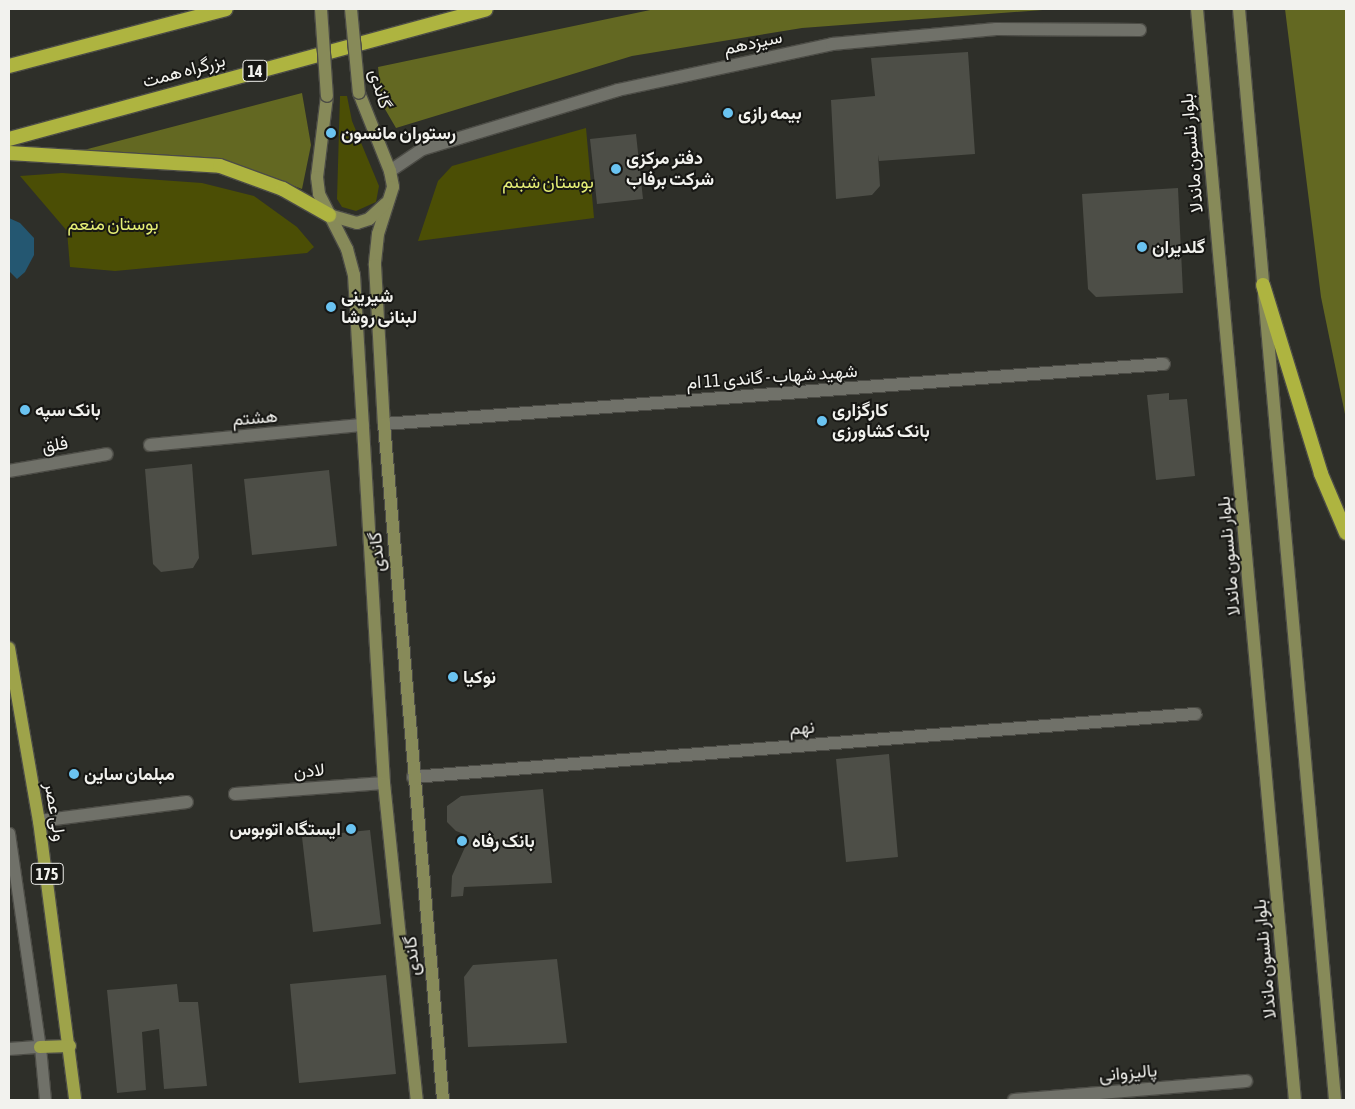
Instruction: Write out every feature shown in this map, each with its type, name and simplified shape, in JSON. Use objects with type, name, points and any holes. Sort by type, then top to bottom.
[{"type":"highway","points":[[9,66],[226,9]]},
{"type":"highway","name":"بزرگراه همت","points":[[9,139],[486,9]]},
{"type":"highway","points":[[9,153],[220,166],[283,189],[330,215]]},
{"type":"highway","points":[[1263,285],[1321,474],[1346,533]]},
{"type":"main road","name":"گاندی","points":[[321,9],[327,96],[317,177],[319,194],[347,249],[354,276],[384,783],[417,1100]]},
{"type":"main road","name":"گاندی","points":[[351,9],[359,93],[390,171],[390,199],[378,234],[375,265],[384,424],[413,776],[443,1100]]},
{"type":"main road","name":"بلوار نلسون ماندلا","points":[[1197,9],[1295,1100]]},
{"type":"main road","points":[[1239,9],[1335,1100]]},
{"type":"main road","points":[[330,215],[357,223],[369,219],[390,199]]},
{"type":"main road","name":"ولی عصر","points":[[9,648],[39,821],[70,1046],[75,1100]]},
{"type":"main road","points":[[40,1047],[70,1046]]},
{"type":"street","name":"سیزدهم","points":[[390,171],[423,149],[618,90],[832,44],[996,30],[1140,30]]},
{"type":"street","name":"شهید شهاب - گاندی 11 ام","points":[[384,424],[1164,364]]},
{"type":"street","name":"هشتم","points":[[150,445],[363,425]]},
{"type":"street","name":"فلق","points":[[9,471],[107,454]]},
{"type":"street","name":"نهم","points":[[413,776],[1195,714]]},
{"type":"street","name":"لادن","points":[[235,794],[384,783]]},
{"type":"street","points":[[39,821],[187,802]]},
{"type":"street","points":[[9,1049],[40,1047]]},
{"type":"street","name":"پالیزوانی","points":[[1014,1100],[1246,1081]]},
{"type":"lane","points":[[9,833],[40,1047],[45,1100]]},
{"type":"green space","points":[[655,9],[1056,9],[802,28],[632,56],[396,128],[382,104],[378,67]]},
{"type":"green space","points":[[1285,9],[1346,9],[1346,419],[1321,297]]},
{"type":"green space","points":[[302,93],[311,145],[302,189],[221,159],[80,151]]},
{"type":"green space","points":[[340,96],[347,96],[352,121],[379,186],[376,202],[356,211],[342,207],[337,199]]},
{"type":"green space","name":"بوستان شبنم","points":[[586,128],[594,218],[418,241],[438,181],[452,166]]},
{"type":"green space","name":"بوستان منعم","points":[[62,173],[202,183],[254,196],[297,227],[314,247],[307,253],[115,271],[70,267],[67,231],[20,176]]},
{"type":"water","points":[[9,218],[20,223],[34,238],[34,255],[25,272],[17,279],[9,271]]},
{"type":"building","points":[[968,52],[975,154],[879,161],[878,155],[880,186],[872,195],[836,199],[831,100],[875,96],[871,58]]},
{"type":"building","name":"دفتر مرکزی شرکت برفاب","points":[[636,134],[643,199],[597,204],[590,139]]},
{"type":"building","points":[[1178,188],[1183,293],[1096,297],[1088,289],[1082,194]]},
{"type":"building","points":[[1169,393],[1169,400],[1187,399],[1195,476],[1156,480],[1147,395]]},
{"type":"building","points":[[192,464],[199,558],[193,568],[161,572],[153,564],[145,469]]},
{"type":"building","points":[[329,470],[337,546],[252,555],[244,479]]},
{"type":"building","points":[[889,754],[898,857],[846,862],[836,759]]},
{"type":"building","points":[[543,789],[552,883],[464,887],[463,896],[451,897],[452,876],[466,845],[467,835],[456,831],[447,822],[447,806],[461,796]]},
{"type":"building","points":[[370,830],[381,924],[313,932],[302,837]]},
{"type":"building","points":[[557,959],[567,1043],[468,1047],[464,977],[473,965]]},
{"type":"building","points":[[386,975],[396,1074],[299,1083],[290,984]]},
{"type":"building","points":[[177,984],[179,1002],[198,1002],[207,1086],[164,1089],[159,1029],[142,1032],[146,1090],[117,1093],[107,990]]},
{"type":"place","name":"بیمه رازی","points":[[728,113]]},
{"type":"place","name":"رستوران مانسون","points":[[331,133]]},
{"type":"place","name":"دفتر مرکزی شرکت برفاب","points":[[616,169]]},
{"type":"place","name":"گلدیران","points":[[1142,247]]},
{"type":"place","name":"شیرینی لبنانی روشا","points":[[331,307]]},
{"type":"place","name":"بانک سپه","points":[[25,410]]},
{"type":"place","name":"کارگزاری بانک کشاورزی","points":[[822,421]]},
{"type":"place","name":"نوکیا","points":[[453,677]]},
{"type":"place","name":"مبلمان ساین","points":[[74,774]]},
{"type":"place","name":"ایستگاه اتوبوس","points":[[351,829]]},
{"type":"place","name":"بانک رفاه","points":[[462,841]]}]
